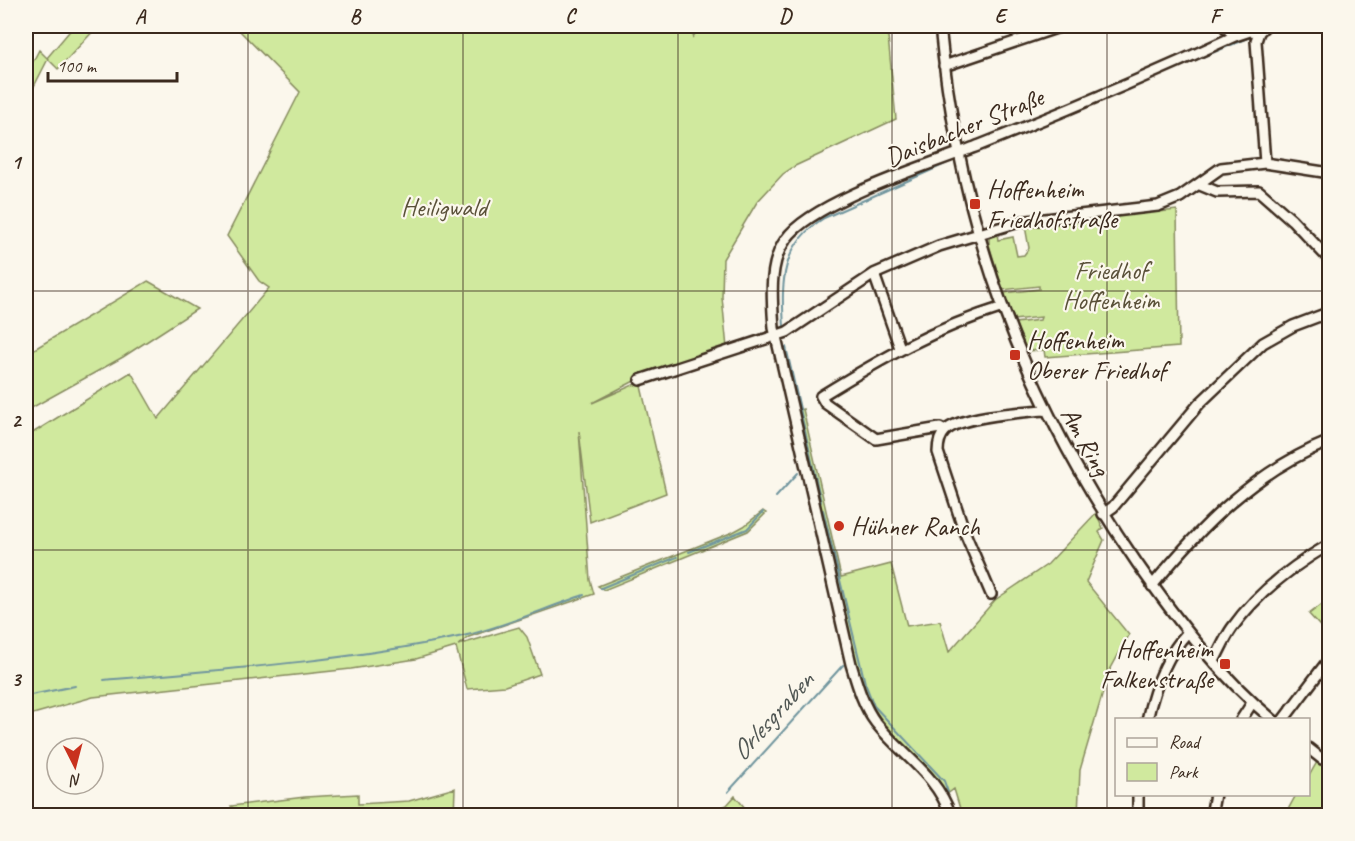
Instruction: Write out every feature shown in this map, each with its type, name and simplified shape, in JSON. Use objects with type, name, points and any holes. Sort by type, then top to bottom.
[{"type":"street","name":"Am Ring","points":[[940,26],[958,152],[978,235],[1003,307],[1044,410],[1104,514],[1152,586],[1214,661],[1252,703],[1271,718]]},
{"type":"street","points":[[944,66],[1062,26]]},
{"type":"street","points":[[1224,26],[1235,36]]},
{"type":"street","points":[[1262,29],[1257,48],[1265,163]]},
{"type":"street","name":"Daisbacher Straße","points":[[951,816],[932,778],[877,723],[856,681],[776,336],[772,286],[775,267],[785,240],[815,213],[958,152],[989,142],[1235,36],[1262,29]]},
{"type":"street","points":[[640,380],[765,337],[787,332],[874,274],[939,246],[1019,222],[1158,206],[1200,185],[1221,168],[1265,163],[1329,173]]},
{"type":"street","points":[[1200,185],[1217,192],[1259,191],[1292,220],[1329,260]]},
{"type":"street","points":[[874,274],[900,348]]},
{"type":"street","points":[[945,430],[940,428],[876,439],[825,403],[821,396],[900,348],[957,321],[1003,307]]},
{"type":"street","points":[[1104,514],[1113,507],[1199,404],[1263,343],[1293,326],[1329,312]]},
{"type":"street","points":[[991,594],[965,533],[938,452],[938,440],[945,430],[955,424],[1003,413],[1044,410]]},
{"type":"street","points":[[1152,586],[1187,543],[1236,496],[1271,472],[1329,441]]},
{"type":"street","points":[[1214,661],[1232,628],[1256,602],[1298,562],[1329,544]]},
{"type":"street","points":[[1149,718],[1167,663],[1177,644],[1188,632]]},
{"type":"street","points":[[1284,718],[1329,658]]},
{"type":"street","points":[[1243,718],[1252,703]]},
{"type":"street","points":[[1310,750],[1322,759]]},
{"type":"street","points":[[1138,796],[1138,816]]},
{"type":"street","points":[[1211,816],[1215,796]]},
{"type":"green space","points":[[74,26],[98,26],[58,69],[48,59],[26,102],[26,75],[39,50],[47,58]]},
{"type":"green space","name":"Heiligwald","points":[[235,26],[699,26],[692,38],[701,26],[887,26],[896,119],[795,166],[783,174],[757,202],[723,259],[722,297],[727,348],[640,378],[592,403],[640,382],[666,493],[590,522],[579,431],[590,580],[594,594],[469,637],[458,645],[519,627],[527,637],[540,674],[505,686],[467,689],[456,647],[416,659],[351,669],[93,697],[26,716],[26,437],[131,372],[158,419],[269,288],[259,281],[227,236],[300,92]]},
{"type":"green space","name":"Friedhof Hoffenheim","points":[[1177,210],[1179,347],[1045,357],[1044,350],[1027,351],[1015,323],[1040,320],[1041,317],[1013,320],[1004,293],[1039,289],[1039,286],[1003,290],[989,245],[989,238],[997,233],[998,240],[1013,237],[1017,256],[1024,255],[1029,248],[1025,226]]},
{"type":"green space","points":[[148,281],[197,309],[123,357],[26,411],[26,354]]},
{"type":"green space","points":[[803,409],[841,577],[891,564],[907,626],[940,621],[949,652],[995,600],[1048,564],[1096,513],[1103,528],[1099,532],[1104,540],[1086,582],[1129,635],[1109,672],[1080,770],[1078,815],[959,815],[961,812],[954,789],[946,795],[936,780],[876,712],[859,680],[799,410]]},
{"type":"green space","points":[[763,511],[766,513],[748,531],[604,590],[598,586],[733,532]]},
{"type":"green space","points":[[1329,599],[1329,636],[1309,614]]},
{"type":"green space","points":[[1317,762],[1329,770],[1329,815],[1285,815],[1295,796],[1310,796],[1310,774]]},
{"type":"green space","points":[[455,788],[454,815],[238,816],[231,806],[305,797],[358,794],[358,804],[409,801]]},
{"type":"green space","points":[[735,796],[751,815],[704,815],[727,805]]},
{"type":"waterway","points":[[1162,74],[1250,37]]},
{"type":"waterway","points":[[1112,96],[1145,81]]},
{"type":"waterway","points":[[966,156],[990,146]]},
{"type":"waterway","points":[[784,327],[783,294],[787,265],[799,240],[810,229],[824,218],[952,161]]},
{"type":"waterway","points":[[786,347],[821,502]]},
{"type":"waterway","points":[[776,497],[798,473]]},
{"type":"waterway","points":[[823,510],[865,683],[874,706],[944,781],[948,792]]},
{"type":"waterway","points":[[689,552],[747,529],[763,512]]},
{"type":"waterway","points":[[601,588],[677,557]]},
{"type":"waterway","points":[[104,680],[284,664],[419,645],[494,628],[584,595]]},
{"type":"waterway","name":"Orlesgraben","points":[[728,792],[843,665]]},
{"type":"waterway","points":[[26,696],[75,686]]},
{"type":"waterway","points":[[956,812],[957,816]]},
{"type":"place","name":"Hoffenheim Friedhofstraße","points":[[975,204]]},
{"type":"place","name":"Hoffenheim Oberer Friedhof","points":[[1015,355]]},
{"type":"place","name":"Hühner Ranch","points":[[839,526]]},
{"type":"place","name":"Hoffenheim Falkenstraße","points":[[1225,664]]}]
